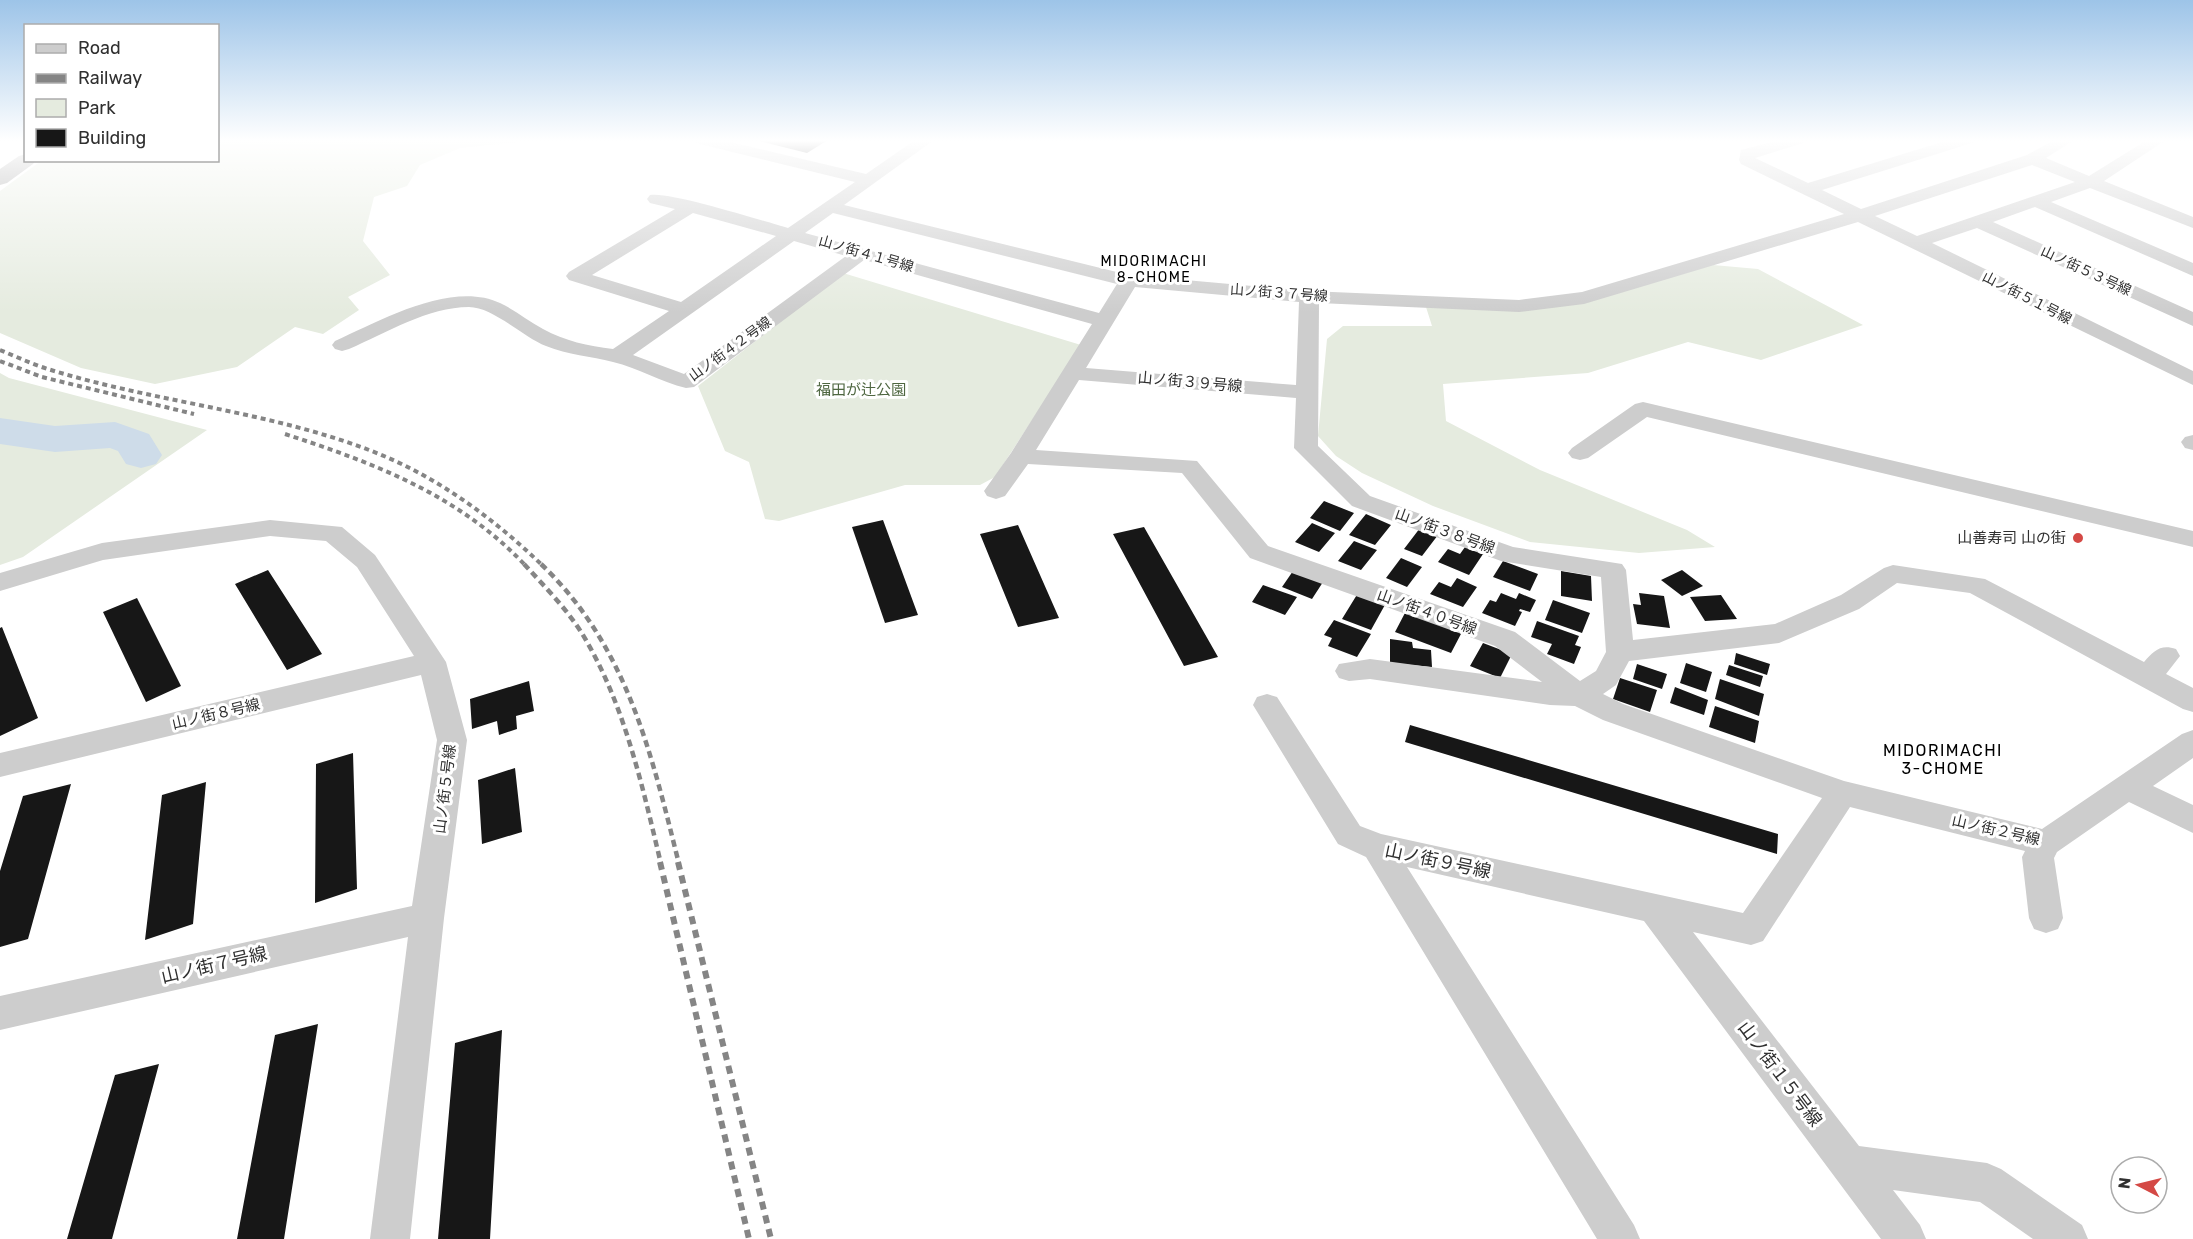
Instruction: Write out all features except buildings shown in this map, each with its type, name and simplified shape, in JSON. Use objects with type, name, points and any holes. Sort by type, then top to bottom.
[{"type":"street","points":[[342,345],[424,310],[464,301],[484,303],[539,335],[592,354],[617,356],[843,198]]},
{"type":"street","name":"山ノ街５１号線","points":[[1826,198],[2193,379]]},
{"type":"street","name":"山ノ街３７号線","points":[[830,207],[1129,281],[1309,297],[1520,306],[1584,298],[1912,198]]},
{"type":"street","points":[[1918,242],[2048,198]]},
{"type":"street","points":[[2135,198],[2190,218]]},
{"type":"street","name":"山ノ街４１号線","points":[[656,199],[792,233],[1105,321]]},
{"type":"street","points":[[2037,202],[2193,270]]},
{"type":"street","points":[[684,309],[576,276],[691,207]]},
{"type":"street","name":"山ノ街５３号線","points":[[1979,222],[2193,320]]},
{"type":"street","name":"山ノ街４２号線","points":[[617,356],[686,382],[862,253]]},
{"type":"street","points":[[996,491],[1021,456],[1129,281]]},
{"type":"street","name":"山ノ街３８号線","points":[[1309,297],[1306,448],[1361,501],[1510,555],[1613,570],[1620,652]]},
{"type":"street","name":"山ノ街３９号線","points":[[1073,373],[1307,392]]},
{"type":"street","points":[[1580,453],[1643,409],[2193,539]]},
{"type":"street","name":"山ノ街４０号線","points":[[1021,456],[1189,466],[1259,552],[1505,639],[1579,695],[1613,712],[1843,793]]},
{"type":"street","name":"山ノ街５号線","points":[[0,582],[102,552],[270,528],[333,533],[366,561],[432,662],[452,740],[427,918],[390,1239]]},
{"type":"street","points":[[1349,671],[1370,669],[1550,694],[1579,695],[1606,678],[1620,652],[1779,633],[1850,602],[1893,574],[1976,585],[2157,665],[2193,700]]},
{"type":"street","name":"山ノ街８号線","points":[[0,765],[432,662]]},
{"type":"street","points":[[1267,705],[1349,835],[1377,847]]},
{"type":"street","name":"山ノ街２号線","points":[[1843,793],[2046,843],[2193,742]]},
{"type":"street","points":[[2127,787],[2193,820]]},
{"type":"street","name":"山ノ街９号線","points":[[1377,847],[1751,930],[1843,793]]},
{"type":"street","points":[[2046,843],[2038,857],[2046,918]]},
{"type":"street","name":"山ノ街９号線","points":[[1377,847],[1620,1239]]},
{"type":"street","name":"山ノ街１５号線","points":[[1655,909],[1906,1239]]},
{"type":"street","name":"山ノ街７号線","points":[[0,1013],[427,918]]},
{"type":"street","points":[[1849,1164],[1987,1183],[2068,1239]]},
{"type":"green space","points":[[0,198],[374,198],[363,241],[390,275],[348,297],[359,310],[323,334],[295,327],[237,367],[155,384],[81,368],[0,333]]},
{"type":"green space","points":[[1713,265],[1758,269],[1863,325],[1761,360],[1688,342],[1588,373],[1443,384],[1446,421],[1540,470],[1687,530],[1715,547],[1639,553],[1530,542],[1433,506],[1362,473],[1336,456],[1318,436],[1327,339],[1343,326],[1432,326],[1426,307],[1534,308]]},
{"type":"green space","name":"福田が辻公園","points":[[843,273],[1081,345],[995,477],[980,485],[905,485],[779,521],[765,519],[749,462],[725,451],[698,386]]},
{"type":"green space","points":[[0,373],[9,378],[207,430],[23,557],[0,565]]},
{"type":"waterway","points":[[0,431],[55,439],[115,435],[134,443],[141,455]]},
{"type":"railway","points":[[0,350],[45,368],[90,381],[251,416],[369,450],[417,472],[462,499],[503,530],[541,564]]},
{"type":"railway","points":[[0,361],[42,377],[194,414]]},
{"type":"railway","points":[[285,434],[383,470],[444,500],[499,540],[524,564]]},
{"type":"railway","points":[[524,564],[574,621],[601,668],[632,750],[661,864]]},
{"type":"railway","points":[[541,564],[570,596],[595,630],[615,665],[646,741],[679,864]]},
{"type":"railway","points":[[660,862],[749,1239]]},
{"type":"railway","points":[[678,862],[771,1239]]},
{"type":"place","name":"山善寿司 山の街","points":[[2078,538]]},
{"type":"district","name":"MIDORIMACHI 8-CHOME","points":[[1154,270]]},
{"type":"district","name":"MIDORIMACHI 3-CHOME","points":[[1943,759]]}]
